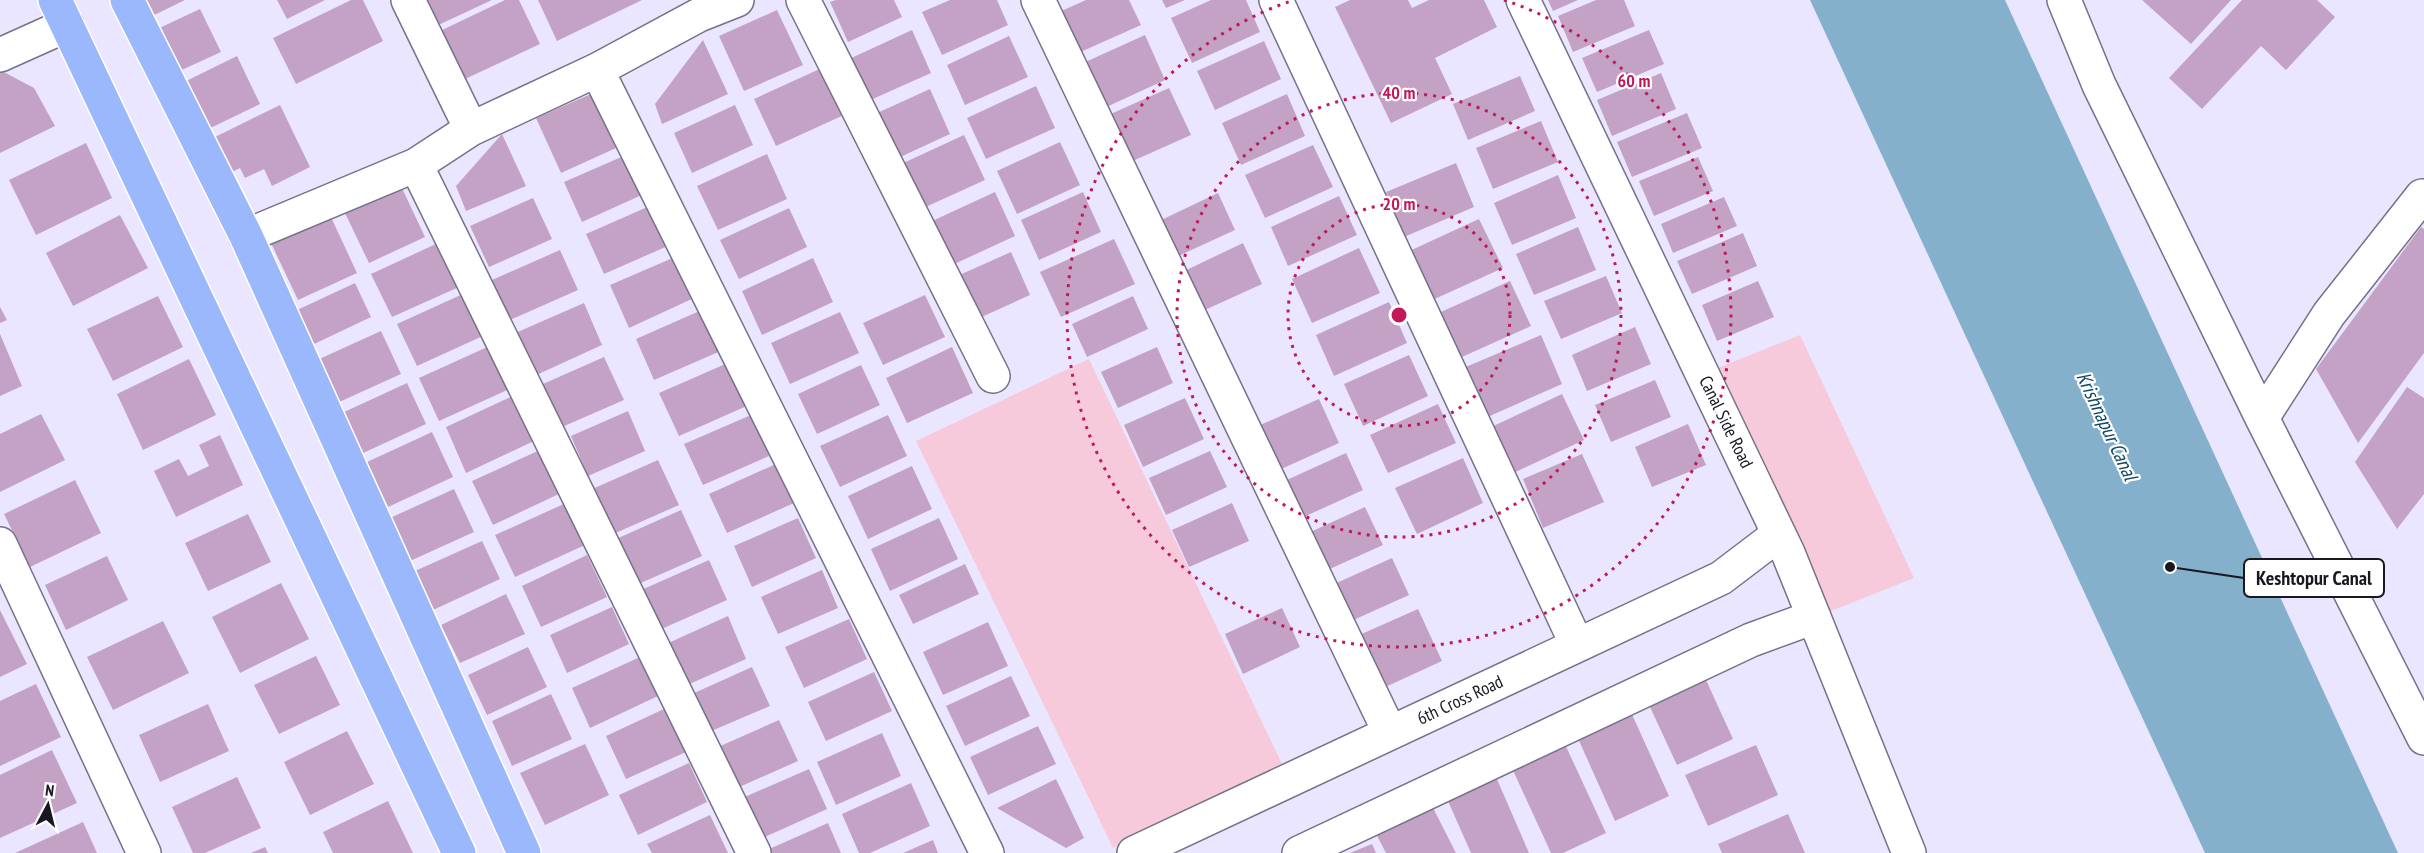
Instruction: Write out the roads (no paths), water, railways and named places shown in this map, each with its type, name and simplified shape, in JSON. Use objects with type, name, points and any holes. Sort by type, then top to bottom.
[{"type":"main road","points":[[127,0],[246,236],[524,853]]},
{"type":"main road","points":[[61,12],[459,853]]},
{"type":"street","points":[[408,0],[471,129]]},
{"type":"street","points":[[246,236],[416,165],[471,129],[597,70],[696,7],[737,0]]},
{"type":"street","points":[[803,0],[993,376]]},
{"type":"street","points":[[1038,0],[1390,733]]},
{"type":"street","points":[[1276,0],[1577,645]]},
{"type":"street","name":"Canal Side Road","points":[[1523,0],[1779,534],[1909,853]]},
{"type":"street","points":[[2064,0],[2099,85],[2262,418],[2424,738]]},
{"type":"street","points":[[0,55],[61,12]]},
{"type":"street","points":[[597,70],[987,853]]},
{"type":"street","points":[[416,165],[754,853]]},
{"type":"street","points":[[2262,418],[2329,314],[2423,195]]},
{"type":"street","name":"6th Cross Road","points":[[1134,853],[1721,578],[1779,534]]},
{"type":"street","points":[[0,544],[144,853]]},
{"type":"street","points":[[1299,853],[1751,640],[1814,617]]},
{"type":"water","name":"Krishnapur Canal","points":[[1810,0],[2005,0],[2398,853],[2205,853]]},
{"type":"place","name":"Keshtopur Canal","points":[[2170,567]]}]
